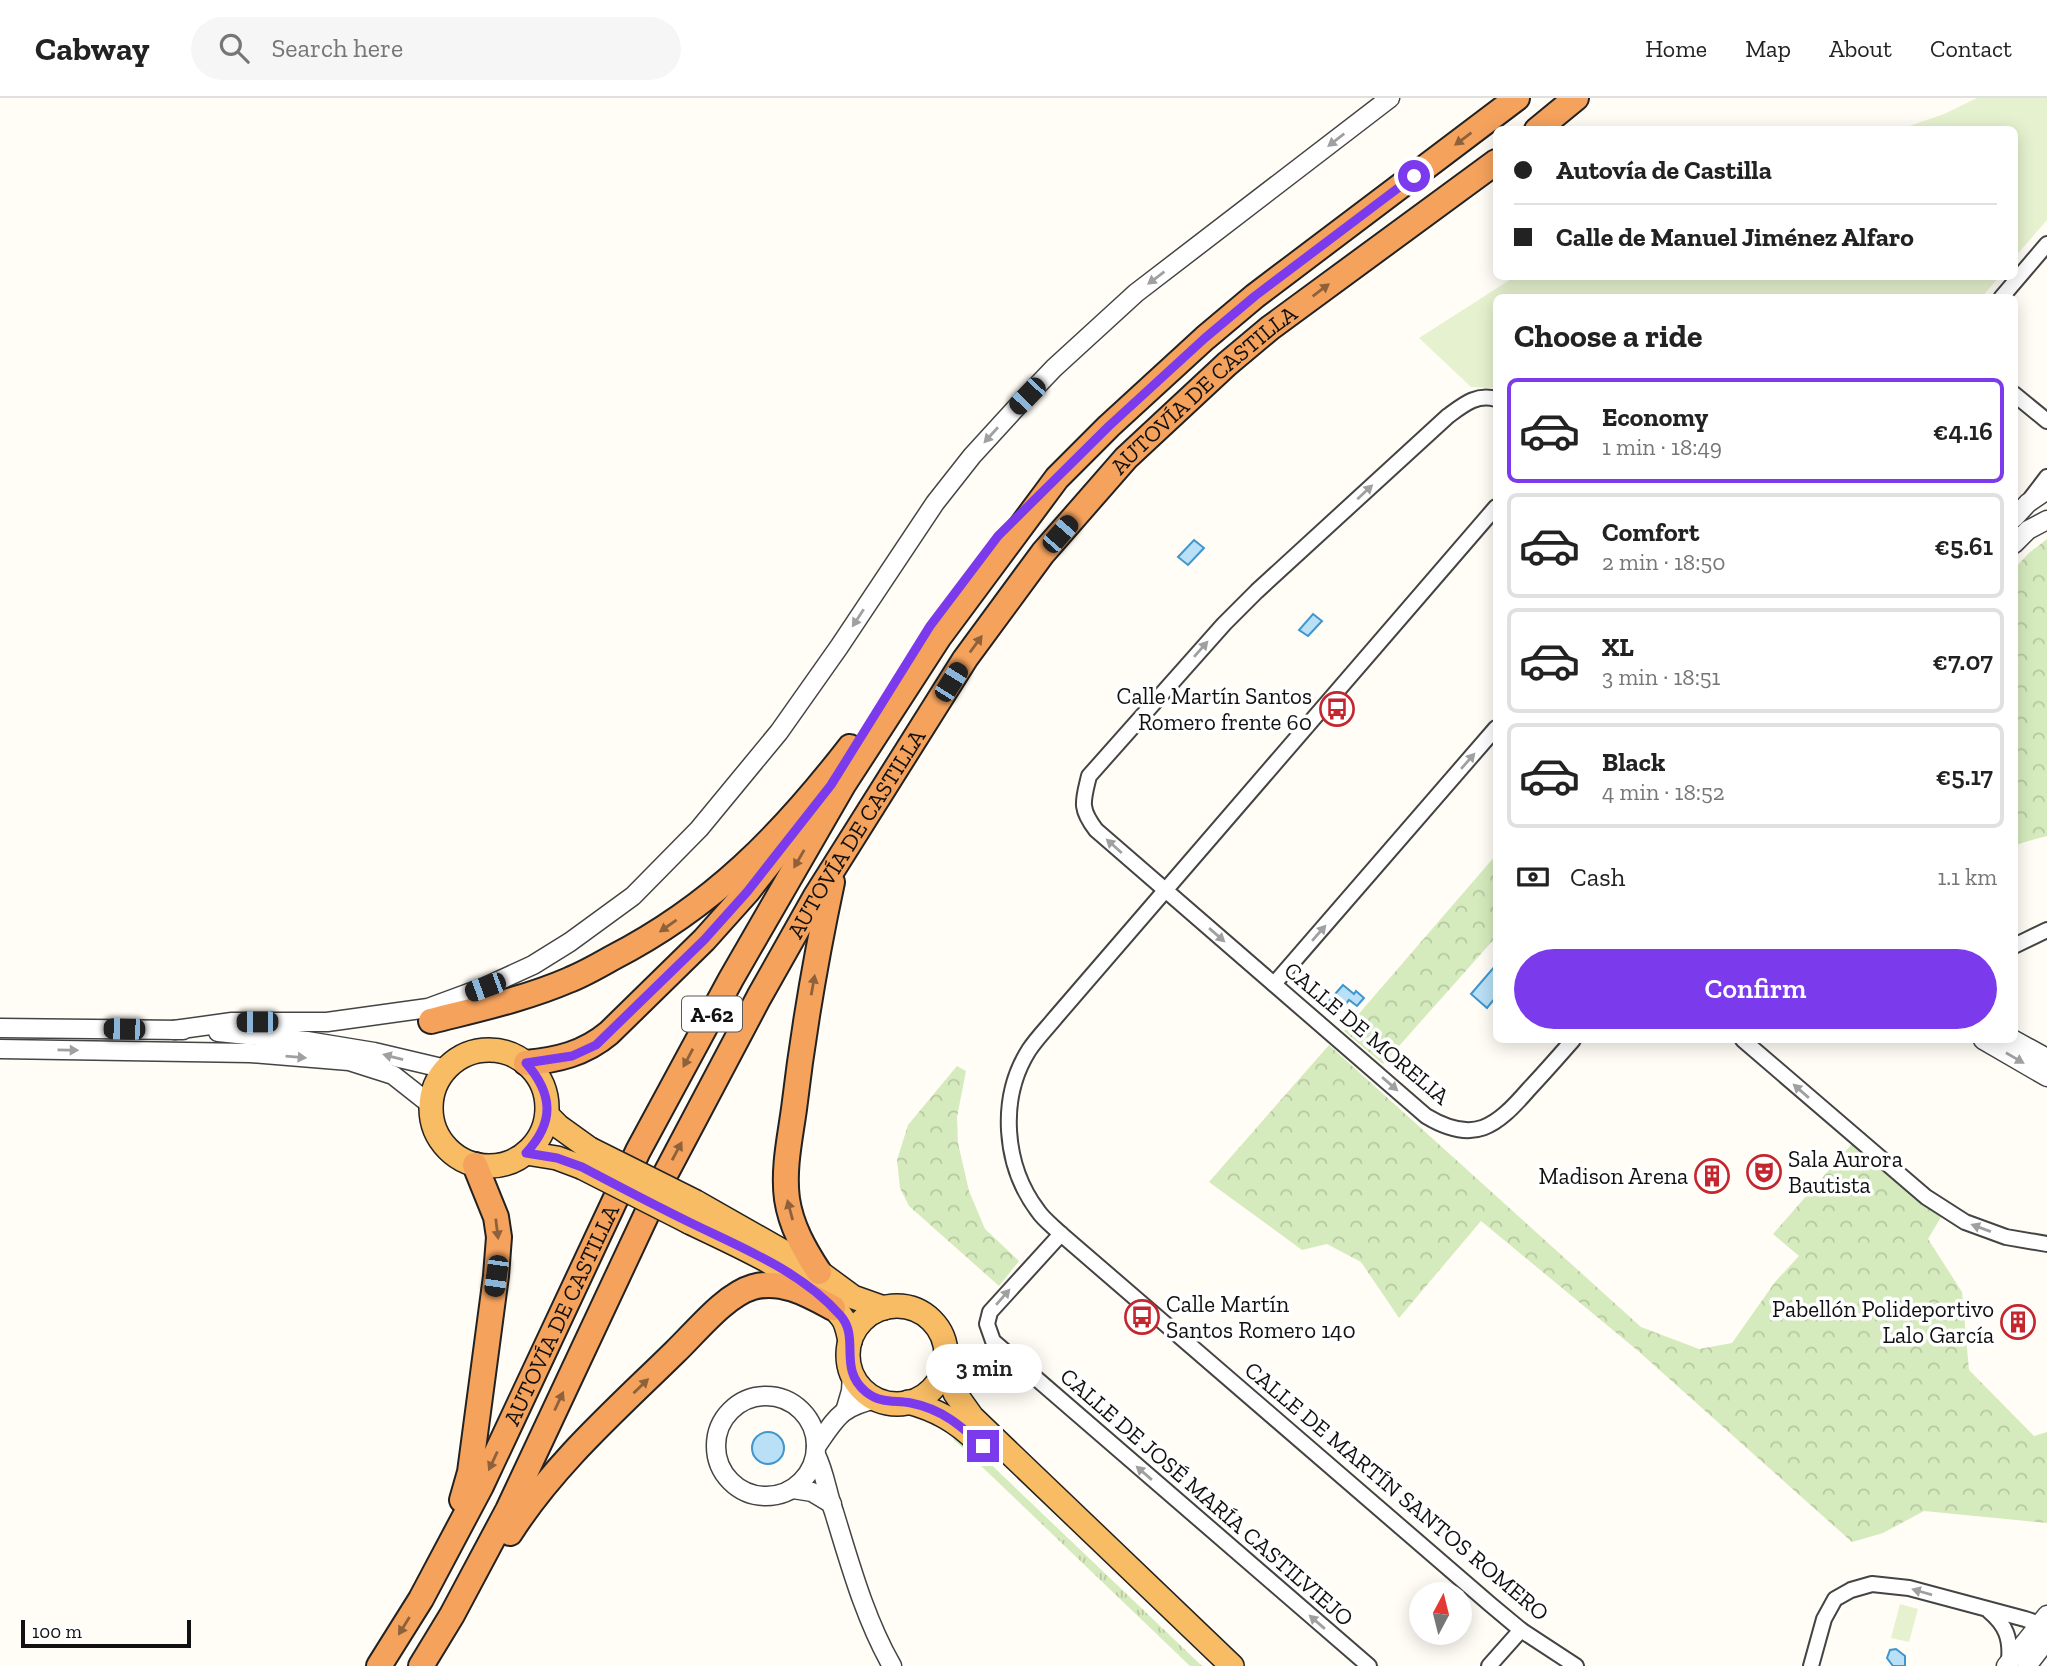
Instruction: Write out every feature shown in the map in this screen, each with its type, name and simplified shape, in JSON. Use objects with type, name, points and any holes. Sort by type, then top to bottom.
[{"type":"highway","name":"AUTOVÍA DE CASTILLA","points":[[379,1666],[425,1591],[481,1486],[638,1151],[730,979],[843,785],[939,637],[1057,478],[1118,417],[1255,296],[1517,98]]},
{"type":"highway","points":[[1542,126],[1576,98]]},
{"type":"highway","name":"AUTOVÍA DE CASTILLA","points":[[421,1666],[452,1615],[508,1510],[666,1173],[766,986],[816,896],[965,659],[1043,553],[1126,458],[1270,328],[1493,164]]},
{"type":"highway","points":[[526,1063],[572,1056],[596,1045],[704,940],[747,892],[831,785],[930,626],[998,536],[1057,478]]},
{"type":"highway","points":[[431,1021],[510,1001],[571,980],[650,939],[713,894],[769,842],[817,789],[865,728]]},
{"type":"highway","points":[[819,1272],[801,1244],[793,1221],[787,1200],[786,1175],[802,1045],[835,868]]},
{"type":"highway","points":[[485,1051],[511,1054],[526,1063],[539,1078],[546,1096],[547,1115],[540,1136],[526,1153],[511,1162],[493,1166],[475,1165],[460,1159],[447,1149],[432,1121],[431,1105],[438,1080],[446,1069],[460,1058],[485,1051]]},
{"type":"highway","points":[[547,1115],[586,1158],[819,1272],[853,1297],[884,1308]]},
{"type":"highway","points":[[526,1153],[557,1158],[586,1158]]},
{"type":"highway","points":[[425,1591],[439,1548],[463,1499],[470,1472],[496,1276],[499,1237],[496,1217],[475,1165]]},
{"type":"highway","points":[[692,1212],[807,1287],[833,1308],[845,1321],[850,1341],[849,1363],[852,1374],[867,1393],[892,1403],[908,1402],[932,1389],[945,1366],[943,1337],[931,1320],[913,1308],[884,1308],[863,1320],[850,1341]]},
{"type":"highway","points":[[452,1615],[545,1484],[724,1304],[751,1287],[770,1284],[806,1294],[833,1308]]},
{"type":"highway","points":[[945,1366],[955,1393],[972,1417],[1232,1666]]},
{"type":"highway","points":[[908,1402],[938,1411],[964,1428],[1212,1666]]},
{"type":"street","points":[[174,1030],[232,1022],[327,1021],[428,1008],[485,987],[533,965],[633,896],[699,829],[779,732],[935,503],[972,456],[1022,401],[1136,293],[1390,98]]},
{"type":"street","points":[[2018,278],[2047,244]]},
{"type":"street","points":[[2004,294],[2016,280]]},
{"type":"street","points":[[2018,397],[2047,421]]},
{"type":"street","name":"CALLE DE MORELIA","points":[[1493,398],[1471,400],[1448,416],[1256,591],[1089,776],[1083,800],[1085,816],[1096,830],[1426,1116],[1444,1126],[1457,1130],[1483,1129],[1497,1122],[1510,1112],[1570,1043]]},
{"type":"street","points":[[2018,513],[2047,477]]},
{"type":"street","points":[[2028,503],[2047,490]]},
{"type":"street","name":"CALLE DE MARTÍN SANTOS ROMERO","points":[[1493,510],[1029,1051],[1017,1075],[1010,1109],[1013,1160],[1021,1182],[1039,1213],[1061,1234],[1521,1630],[1576,1666]]},
{"type":"street","points":[[2018,540],[2047,513]]},
{"type":"street","points":[[2028,530],[2047,520]]},
{"type":"street","points":[[1274,984],[1493,731]]},
{"type":"street","points":[[2018,944],[2047,930]]},
{"type":"street","points":[[223,1033],[332,1029],[431,1021]]},
{"type":"street","points":[[0,1028],[223,1033],[374,1052],[446,1069]]},
{"type":"street","points":[[2018,1042],[2047,1058]]},
{"type":"street","points":[[1746,1043],[1926,1198],[1965,1222],[2006,1237],[2047,1244]]},
{"type":"street","points":[[1988,1043],[2047,1077]]},
{"type":"street","points":[[0,1049],[250,1053],[349,1061],[393,1075],[431,1105]]},
{"type":"street","name":"CALLE DE JOSÉ MARÍA CASTILVIEJO","points":[[1061,1234],[990,1312],[987,1324],[993,1341],[1369,1666]]},
{"type":"street","points":[[852,1374],[850,1397],[843,1411],[816,1451],[810,1471],[793,1489],[764,1496],[754,1495],[736,1486],[723,1472],[716,1443],[721,1423],[727,1415],[742,1402],[752,1398],[781,1398],[791,1402],[806,1415],[814,1430],[816,1451],[868,1616],[892,1666]]},
{"type":"street","points":[[806,1415],[818,1417],[877,1399]]},
{"type":"street","points":[[793,1489],[812,1492],[832,1504]]},
{"type":"street","points":[[1811,1666],[1824,1619],[1835,1599],[1851,1590],[1872,1584],[1888,1585],[2042,1623]]},
{"type":"street","points":[[1988,1611],[1998,1618],[2006,1629],[2010,1648],[2008,1663]]},
{"type":"street","points":[[2008,1663],[2042,1623]]},
{"type":"street","points":[[2027,1666],[2042,1623]]},
{"type":"street","points":[[1489,1666],[1521,1630]]},
{"type":"green space","points":[[1977,98],[2047,98],[2047,220],[2018,253],[2018,126],[1910,126],[1944,114]]},
{"type":"green space","points":[[1510,280],[1996,280],[1984,294],[1493,294],[1493,388],[1471,387],[1419,338]]},
{"type":"green space","points":[[2047,539],[2047,836],[2018,844],[2018,565]]},
{"type":"green space","points":[[1493,858],[1493,940],[1383,1064],[1344,1031]]},
{"type":"green space","points":[[1329,1045],[1641,1327],[1699,1349],[1732,1343],[1775,1282],[1799,1256],[1773,1234],[1857,1138],[1941,1217],[1928,1239],[1962,1292],[1969,1370],[2034,1436],[2047,1432],[2047,1523],[1924,1511],[1883,1533],[1852,1542],[1637,1350],[1481,1221],[1399,1318],[1361,1262],[1327,1244],[1302,1250],[1209,1182]]},
{"type":"green space","points":[[957,1066],[966,1071],[957,1117],[958,1143],[969,1191],[985,1229],[1019,1261],[999,1286],[909,1206],[900,1188],[897,1160],[908,1125]]},
{"type":"green space","points":[[958,1433],[1202,1666],[1190,1666],[953,1439]]},
{"type":"green space","points":[[1900,1604],[1918,1609],[1909,1642],[1891,1638]]},
{"type":"water","points":[[1194,540],[1204,548],[1188,565],[1178,557]]},
{"type":"water","points":[[1313,614],[1322,621],[1308,636],[1299,630]]},
{"type":"water","points":[[1493,968],[1493,1001],[1487,1008],[1471,994]]},
{"type":"water","points":[[1343,985],[1364,998],[1357,1006],[1349,1000],[1340,1011],[1329,1001]]},
{"type":"water","points":[[768,1432],[780,1436],[784,1448],[780,1460],[768,1464],[756,1460],[752,1448],[756,1436]]},
{"type":"water","points":[[1896,1649],[1905,1656],[1905,1666],[1893,1666],[1887,1658],[1890,1650]]},
{"type":"place","name":"Calle Martín Santos Romero frente 60","points":[[1337,709]]},
{"type":"place","name":"Sala Aurora Bautista","points":[[1764,1172]]},
{"type":"place","name":"Madison Arena","points":[[1712,1176]]},
{"type":"place","name":"Calle Martín Santos Romero 140","points":[[1142,1317]]},
{"type":"place","name":"Pabellón Polideportivo Lalo García","points":[[2018,1322]]},
{"type":"route","points":[[983,1446],[953,1419],[938,1411],[908,1402],[892,1403],[867,1393],[852,1374],[848,1352],[850,1341],[845,1321],[807,1287],[773,1264],[582,1167],[557,1158],[526,1153],[536,1142],[547,1115],[546,1096],[539,1078],[526,1063],[572,1056],[596,1045],[704,940],[747,892],[831,785],[930,626],[998,536],[1109,426],[1205,338],[1255,296],[1414,176]]}]
